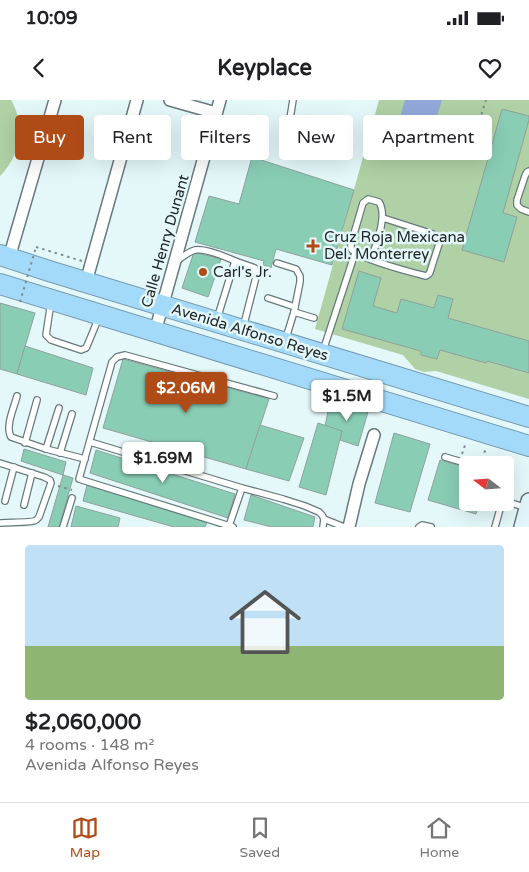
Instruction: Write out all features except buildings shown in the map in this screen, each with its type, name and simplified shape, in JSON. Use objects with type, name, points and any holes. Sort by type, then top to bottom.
[{"type":"highway","name":"Avenida Alfonso Reyes","points":[[4,257],[89,273],[162,305],[525,415]]},
{"type":"highway","name":"Avenida Alfonso Reyes","points":[[0,285],[529,446]]},
{"type":"street","points":[[4,257],[55,100]]},
{"type":"street","points":[[89,273],[137,100]]},
{"type":"street","points":[[170,100],[216,113]]},
{"type":"street","name":"Calle Henry Dunant","points":[[155,332],[220,100]]},
{"type":"street","points":[[349,527],[359,484],[374,435]]},
{"type":"street","points":[[522,527],[528,504]]},
{"type":"lane","points":[[291,115],[293,100]]},
{"type":"lane","points":[[529,171],[525,176],[517,204],[521,209],[529,212]]},
{"type":"lane","points":[[371,259],[383,218],[380,202],[368,199],[364,201],[351,244],[351,249],[355,253],[371,259],[409,271],[427,275],[430,272],[440,244],[438,238],[433,234],[383,218]]},
{"type":"lane","points":[[175,262],[196,250],[205,251],[255,268],[256,277],[242,330]]},
{"type":"lane","points":[[322,354],[355,253]]},
{"type":"lane","points":[[216,322],[235,261]]},
{"type":"lane","points":[[277,263],[292,267],[300,276],[285,343]]},
{"type":"lane","points":[[268,298],[314,318]]},
{"type":"lane","points":[[52,300],[46,335],[51,340],[81,350],[86,348],[100,315]]},
{"type":"lane","points":[[242,488],[231,526],[79,479],[112,362],[114,358],[125,355],[274,396]]},
{"type":"lane","points":[[17,396],[8,431],[11,437],[25,443],[85,459]]},
{"type":"lane","points":[[25,443],[37,400]]},
{"type":"lane","points":[[46,449],[58,408]]},
{"type":"lane","points":[[60,453],[72,414]]},
{"type":"lane","points":[[90,442],[305,506],[319,512],[324,519],[344,527]]},
{"type":"lane","points":[[445,457],[459,461]]},
{"type":"lane","points":[[0,463],[50,480],[39,517],[36,520],[0,523]]},
{"type":"lane","points":[[5,501],[14,467]]},
{"type":"lane","points":[[24,505],[32,473]]},
{"type":"lane","points":[[63,527],[72,498]]},
{"type":"lane","points":[[514,502],[528,504]]},
{"type":"lane","points":[[495,527],[499,511]]},
{"type":"lane","points":[[323,527],[324,519]]},
{"type":"lane","points":[[419,527],[422,525],[432,527]]},
{"type":"path","points":[[481,115],[486,100]]},
{"type":"path","points":[[473,128],[478,128],[481,132],[479,137],[474,137],[471,133],[473,128]]},
{"type":"path","points":[[20,302],[36,248],[54,253],[89,273]]},
{"type":"path","points":[[462,456],[470,428]]},
{"type":"path","points":[[483,456],[490,434]]},
{"type":"path","points":[[50,483],[75,491],[72,498]]},
{"type":"green space","points":[[0,100],[11,100],[17,115],[15,115],[15,152],[7,168],[0,176]]},
{"type":"green space","points":[[379,100],[529,100],[529,399],[436,371],[424,372],[415,369],[403,355],[315,329],[363,157],[363,160],[492,160],[492,115],[375,115]]},
{"type":"water","points":[[405,100],[442,100],[437,115],[400,115]]},
{"type":"place","name":"Cruz Roja Mexicana Del. Monterrey","points":[[313,246]]},
{"type":"place","name":"Carl's Jr.","points":[[203,272]]}]
